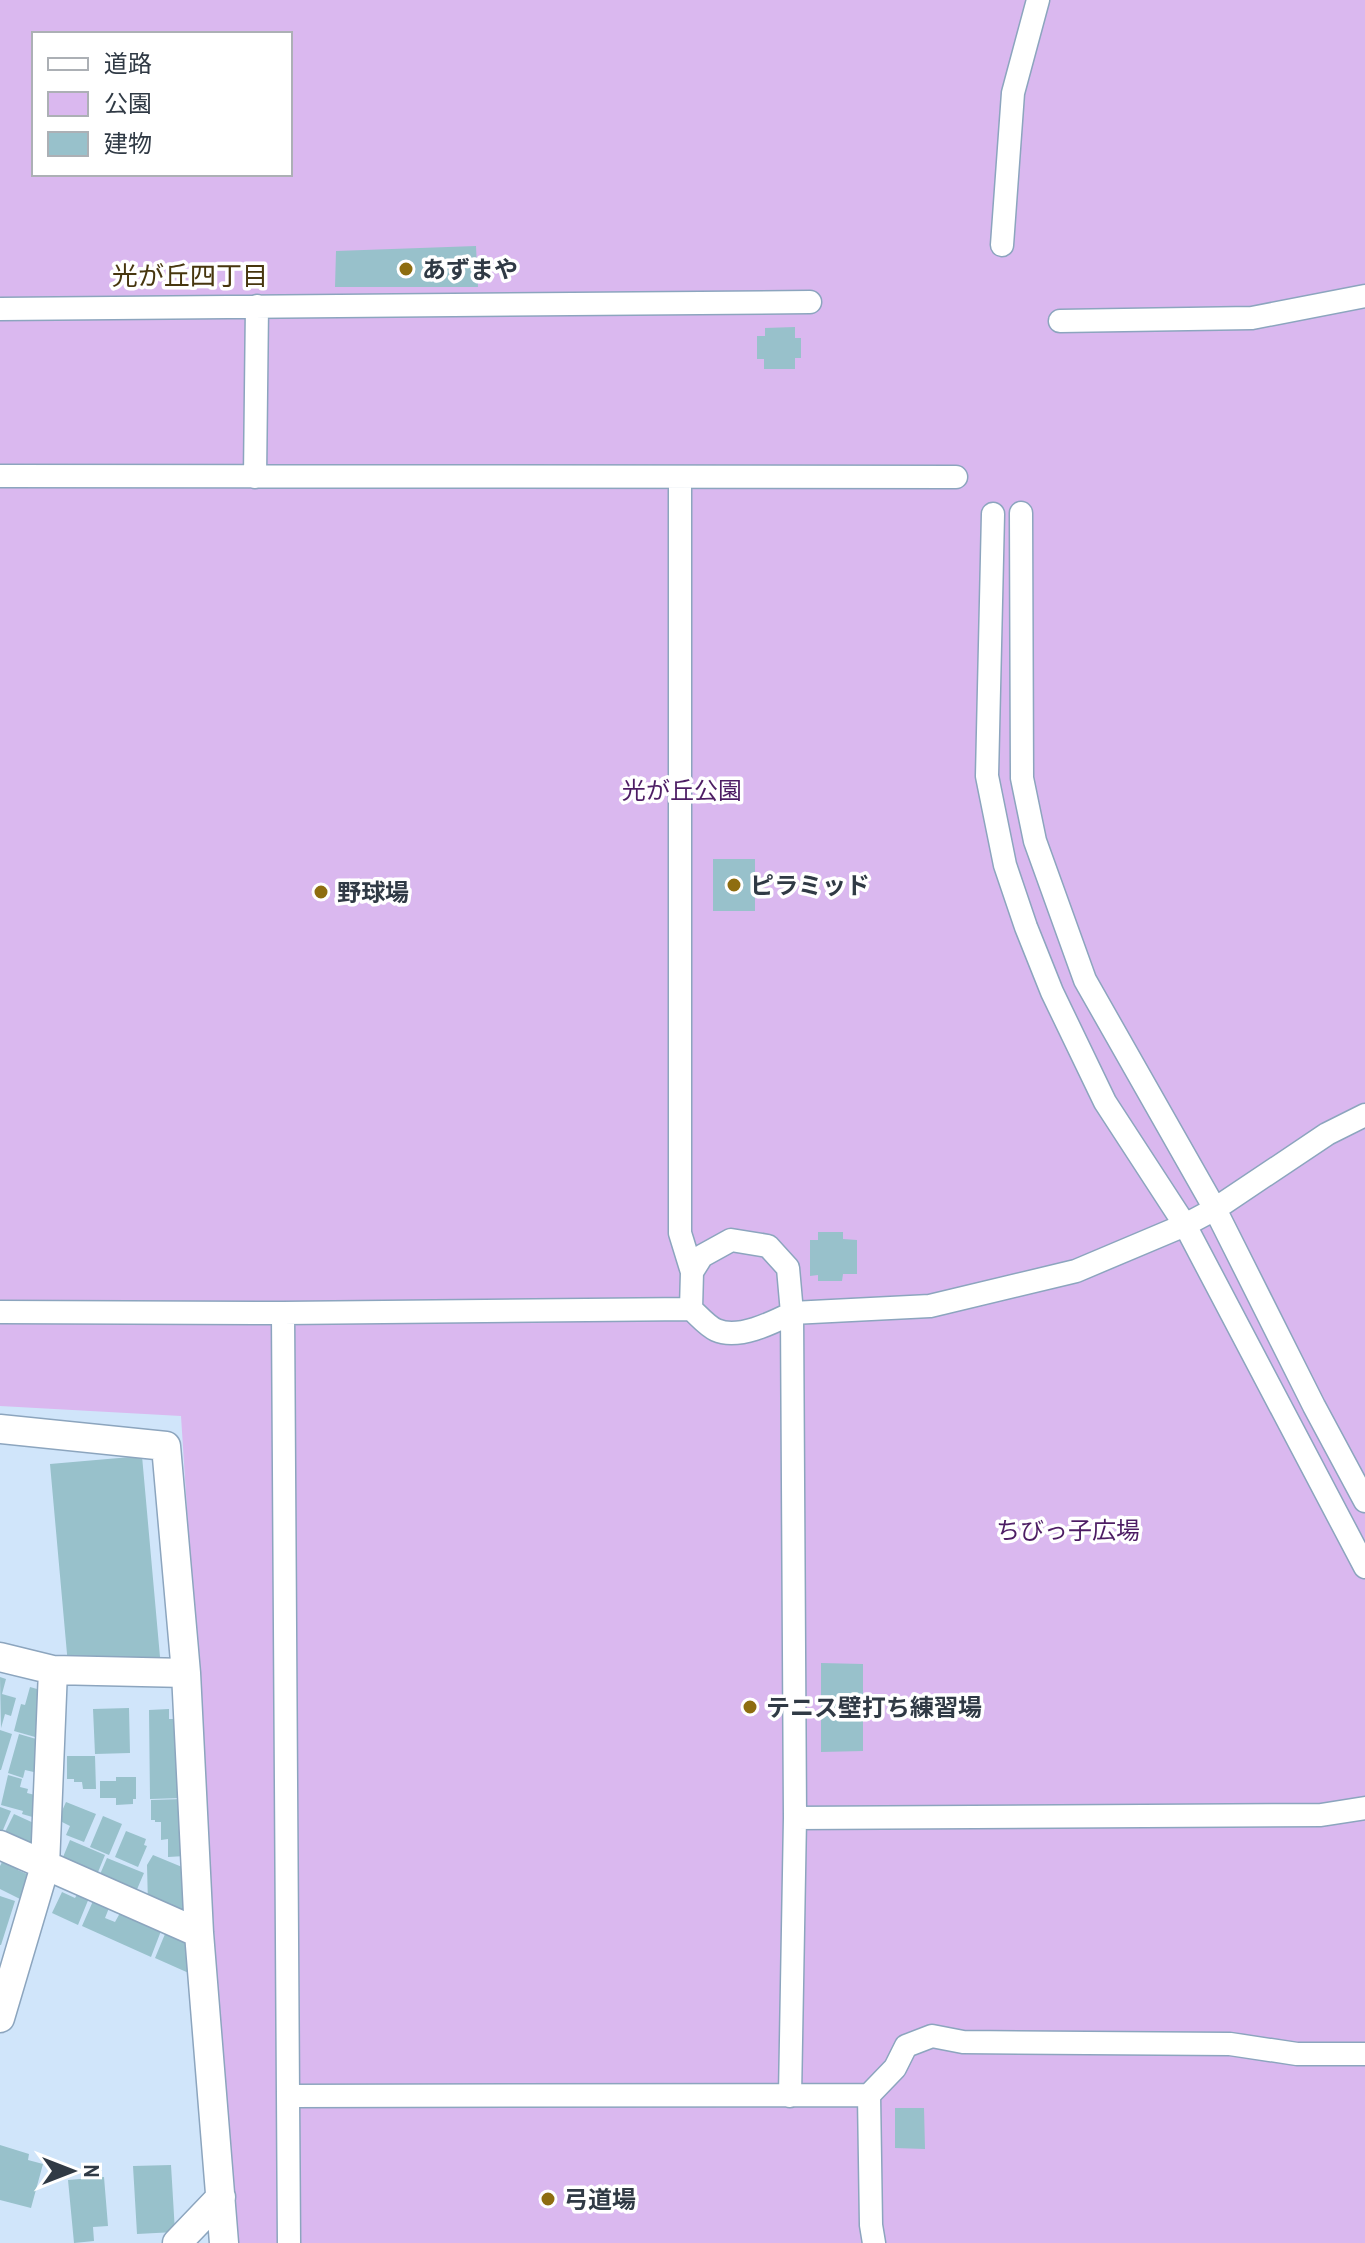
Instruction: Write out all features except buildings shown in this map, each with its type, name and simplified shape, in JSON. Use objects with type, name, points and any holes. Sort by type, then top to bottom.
[{"type":"street","points":[[1002,245],[1013,93],[1038,0]]},
{"type":"street","points":[[1060,321],[1252,318],[1365,296]]},
{"type":"street","points":[[0,309],[810,302]]},
{"type":"street","points":[[255,477],[257,306]]},
{"type":"street","points":[[0,476],[956,477]]},
{"type":"street","points":[[680,477],[680,1233],[692,1272],[691,1309]]},
{"type":"street","points":[[1021,513],[1022,778],[1035,841],[1085,980],[1215,1209],[1365,1501]]},
{"type":"street","points":[[993,514],[987,776],[1005,865],[1026,927],[1052,992],[1105,1102],[1185,1225],[1365,1567]]},
{"type":"street","points":[[0,1312],[691,1309],[717,1331],[743,1333],[792,1313],[930,1306],[1076,1271],[1215,1209],[1327,1134],[1365,1115]]},
{"type":"street","points":[[692,1272],[702,1256],[731,1240],[768,1246],[788,1268],[792,1313],[795,1818],[790,2096]]},
{"type":"street","points":[[283,1313],[289,2243]]},
{"type":"street","points":[[0,1429],[166,1446],[186,1673],[199,1933],[224,2243]]},
{"type":"street","points":[[0,1657],[53,1670],[186,1673]]},
{"type":"street","points":[[0,2018],[6,1982],[45,1866],[53,1670]]},
{"type":"street","points":[[795,1818],[1321,1815],[1365,1808]]},
{"type":"street","points":[[0,1845],[199,1933]]},
{"type":"street","points":[[874,2243],[869,2095],[895,2068],[906,2046],[932,2036],[963,2042],[1230,2044],[1297,2054],[1365,2054]]},
{"type":"street","points":[[288,2096],[869,2095]]},
{"type":"street","points":[[177,2243],[221,2197]]},
{"type":"green space","name":"光が丘公園","points":[[0,0],[1365,0],[1365,2243],[234,2243],[181,1416],[0,1406]]},
{"type":"place","name":"あずまや","points":[[406,269]]},
{"type":"place","name":"ピラミッド","points":[[734,885]]},
{"type":"place","name":"野球場","points":[[321,892]]},
{"type":"place","name":"テニス壁打ち練習場","points":[[750,1707]]},
{"type":"place","name":"弓道場","points":[[548,2199]]},
{"type":"district","name":"光が丘四丁目","points":[[190,275]]},
{"type":"park label","name":"ちびっ子広場","points":[[1068,1530]]}]
